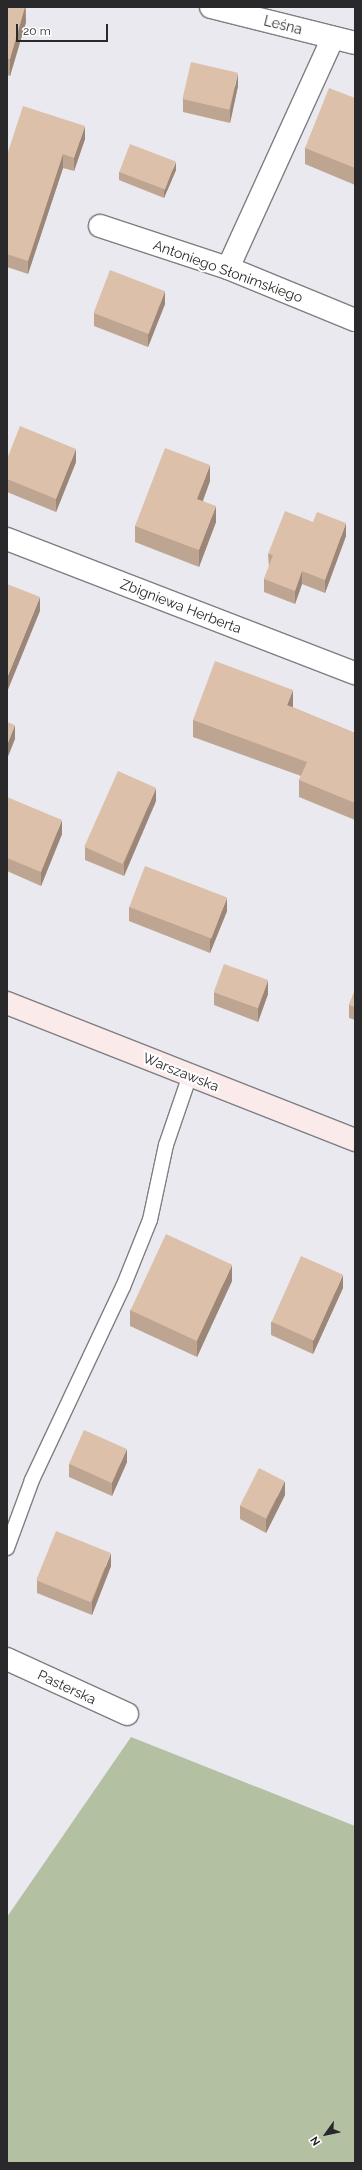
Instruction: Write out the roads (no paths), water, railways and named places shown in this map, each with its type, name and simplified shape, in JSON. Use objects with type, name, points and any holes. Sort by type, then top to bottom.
[{"type":"street","name":"Leśna","points":[[211,7],[355,43]]},
{"type":"street","points":[[228,268],[333,38]]},
{"type":"street","name":"Antoniego Słonimskiego","points":[[100,226],[228,268],[355,320]]},
{"type":"street","name":"Zbigniewa Herberta","points":[[7,539],[355,673]]},
{"type":"street","name":"Warszawska","points":[[7,1003],[355,1140]]},
{"type":"street","name":"Pasterska","points":[[7,1659],[127,1714]]},
{"type":"lane","points":[[7,1548],[32,1480],[123,1288],[150,1220],[166,1145],[190,1075]]}]
